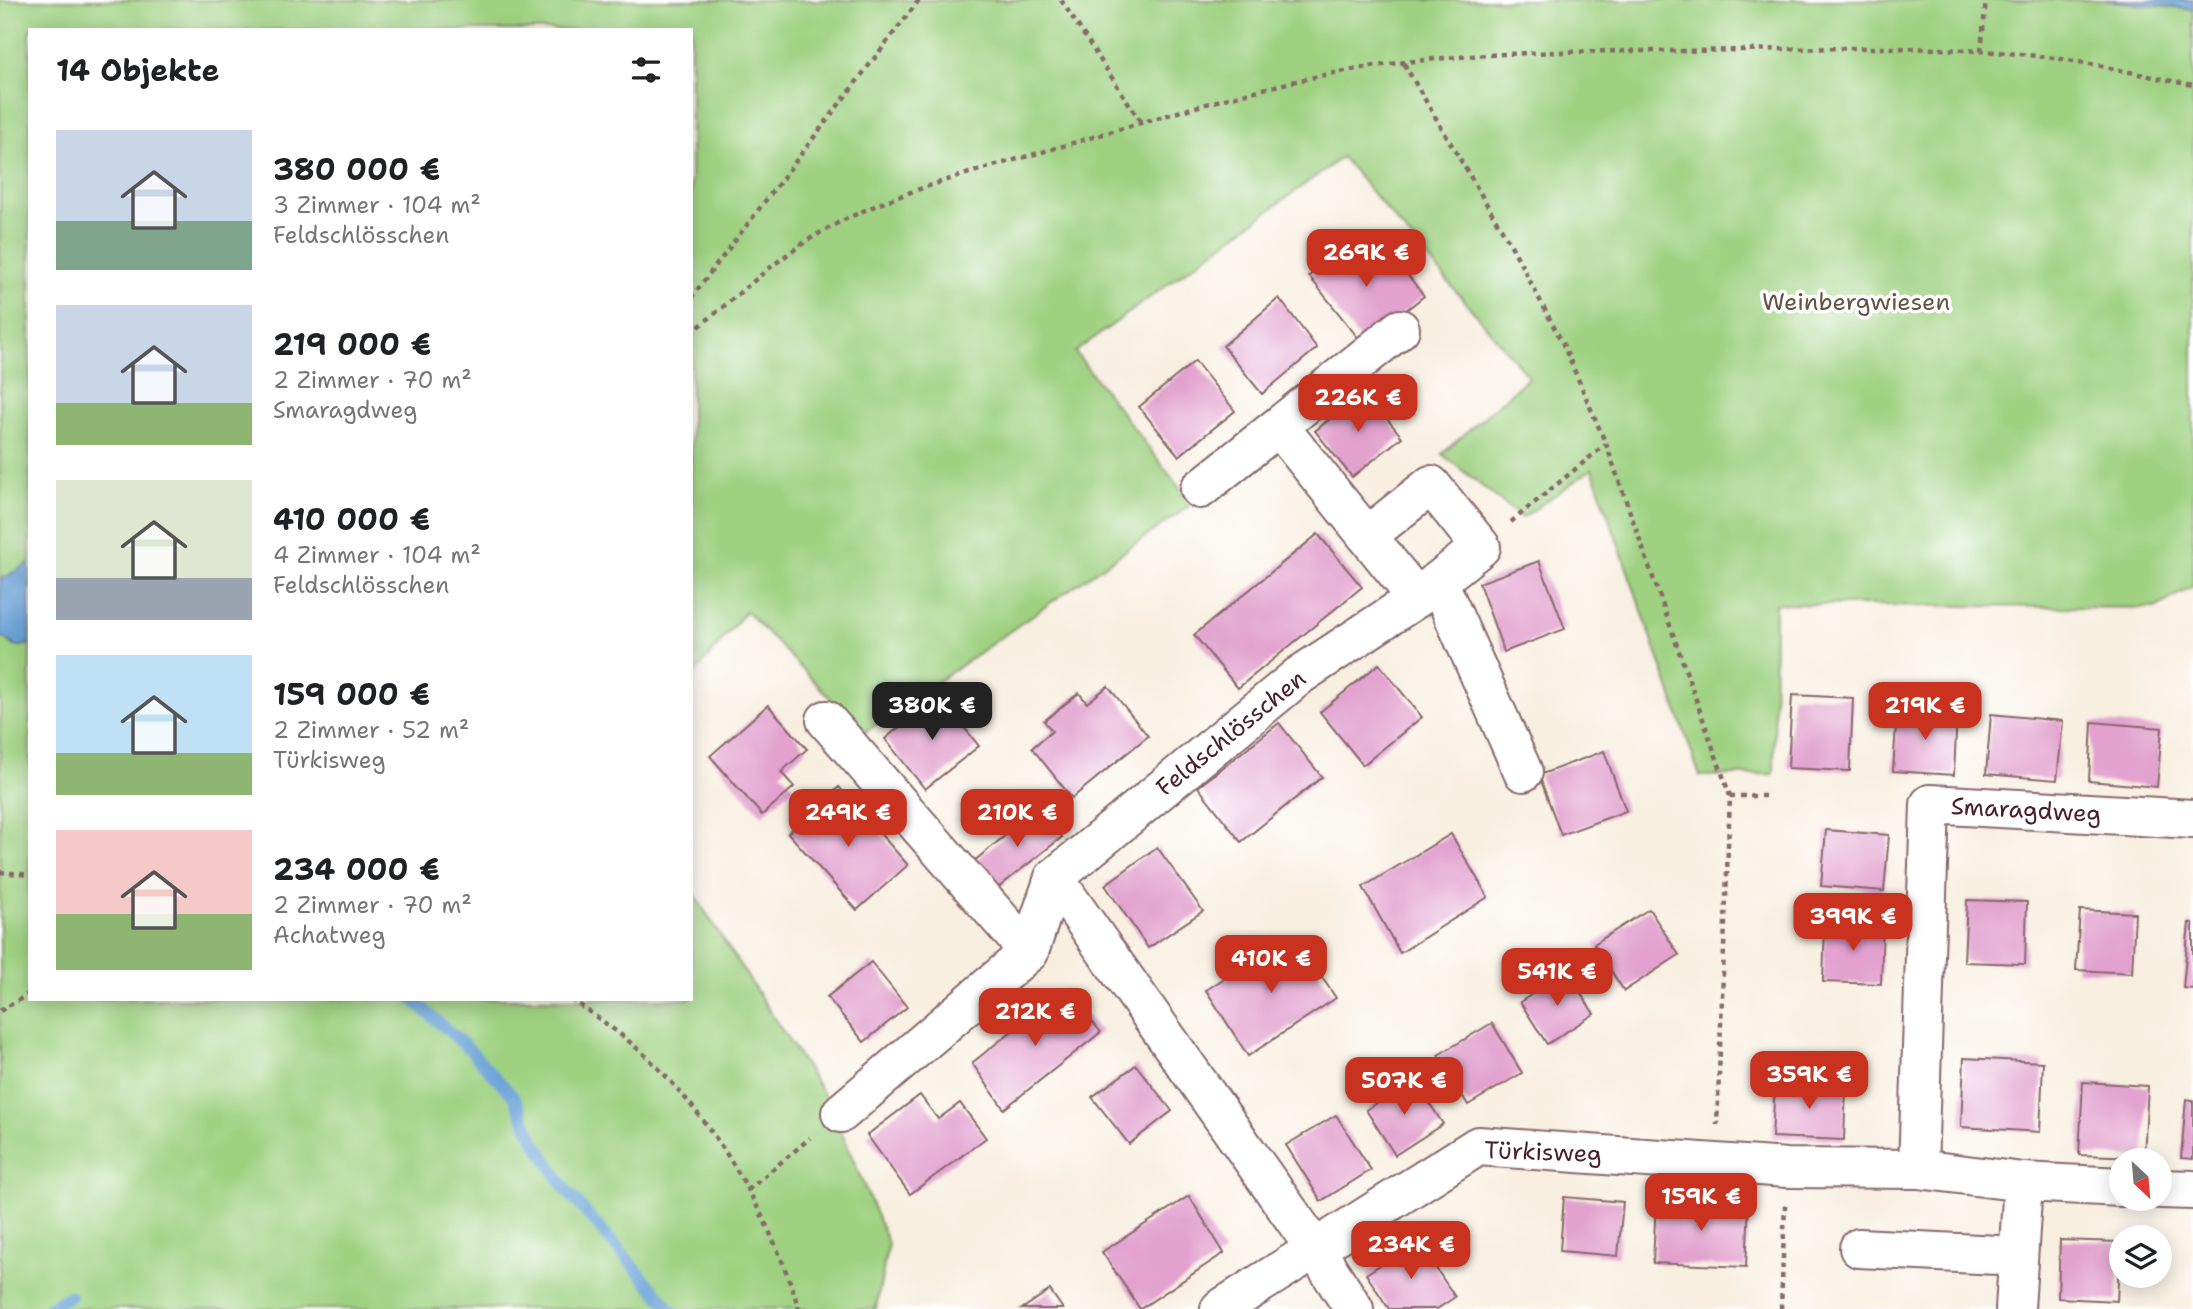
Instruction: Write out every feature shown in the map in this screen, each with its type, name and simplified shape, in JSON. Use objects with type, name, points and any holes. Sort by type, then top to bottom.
[{"type":"street","points":[[1200,489],[1400,330]]},
{"type":"street","points":[[1279,428],[1367,536],[1427,589],[1523,772]]},
{"type":"street","points":[[1367,536],[1431,485],[1481,547]]},
{"type":"street","name":"Feldschlösschen","points":[[1054,878],[1300,675],[1427,589],[1481,547]]},
{"type":"street","points":[[826,720],[1029,952]]},
{"type":"street","name":"Smaragdweg","points":[[1918,1169],[1930,804],[2193,820]]},
{"type":"street","points":[[841,1113],[1029,952],[1054,878]]},
{"type":"street","points":[[1054,878],[1314,1247],[1354,1309]]},
{"type":"street","name":"Türkisweg","points":[[1220,1309],[1314,1247],[1478,1146],[1787,1168],[1918,1169],[2023,1182],[2109,1186]]},
{"type":"street","points":[[2015,1309],[2023,1182]]},
{"type":"street","points":[[2172,1189],[2193,1190]]},
{"type":"street","points":[[1859,1248],[2018,1256]]},
{"type":"path","points":[[693,295],[919,0]]},
{"type":"path","points":[[1061,0],[1141,123]]},
{"type":"path","points":[[1981,51],[1986,0]]},
{"type":"path","points":[[693,331],[791,254],[833,225],[927,186],[1141,123],[1325,75],[1404,64],[1568,51],[1981,51],[2050,58],[2193,85]]},
{"type":"path","points":[[1404,64],[1538,294],[1606,444],[1730,796],[1715,1161]]},
{"type":"path","points":[[1481,547],[1606,444]]},
{"type":"path","points":[[1730,796],[1768,796]]},
{"type":"path","points":[[0,872],[28,874]]},
{"type":"path","points":[[0,1010],[28,994]]},
{"type":"path","points":[[574,1001],[618,1033],[682,1094],[718,1139],[748,1190],[792,1285],[799,1309]]},
{"type":"path","points":[[748,1190],[841,1113]]},
{"type":"path","points":[[1781,1309],[1787,1168]]},
{"type":"green space","name":"Weinbergwiesen","points":[[0,0],[2193,0],[2193,586],[2155,608],[1775,604],[1774,774],[1700,776],[1592,469],[1522,518],[1442,454],[1529,377],[1342,157],[1075,352],[1192,504],[864,733],[746,611],[693,676],[693,28],[28,28],[28,1001],[693,1001],[693,893],[830,1104],[888,1243],[876,1309],[0,1309]]},
{"type":"water","points":[[2104,0],[2193,0],[2193,10]]},
{"type":"water","points":[[28,564],[28,644],[16,647],[0,635],[0,580]]},
{"type":"building","points":[[1355,239],[1371,259],[1386,247],[1424,296],[1363,344],[1309,276]]},
{"type":"building","points":[[1279,298],[1317,348],[1262,394],[1223,346]]},
{"type":"building","points":[[1195,361],[1235,411],[1179,456],[1139,407]]},
{"type":"building","points":[[1364,391],[1402,437],[1352,477],[1315,431]]},
{"type":"building","points":[[1318,534],[1362,587],[1238,688],[1194,635]]},
{"type":"building","points":[[1539,561],[1565,629],[1504,652],[1479,583]]},
{"type":"building","points":[[1379,664],[1422,717],[1363,765],[1320,712]]},
{"type":"building","points":[[1108,686],[1148,736],[1072,798],[1032,748],[1052,731],[1044,721],[1079,693],[1087,703]]},
{"type":"building","points":[[938,695],[979,746],[925,789],[885,739]]},
{"type":"building","points":[[1792,695],[1853,698],[1850,771],[1788,768]]},
{"type":"building","points":[[768,705],[807,749],[781,772],[794,787],[762,815],[710,756]]},
{"type":"building","points":[[1897,709],[1957,712],[1954,775],[1893,771]]},
{"type":"building","points":[[1991,714],[2063,721],[2057,780],[1986,774]]},
{"type":"building","points":[[2092,722],[2162,728],[2157,787],[2089,781]]},
{"type":"building","points":[[1279,723],[1322,777],[1241,842],[1198,787]]},
{"type":"building","points":[[1604,751],[1626,811],[1561,835],[1539,775]]},
{"type":"building","points":[[839,787],[908,865],[857,910],[788,833]]},
{"type":"building","points":[[1039,808],[1062,837],[994,891],[973,862]]},
{"type":"building","points":[[1826,830],[1889,835],[1884,891],[1821,886]]},
{"type":"building","points":[[1451,834],[1488,897],[1400,953],[1363,887]]},
{"type":"building","points":[[1157,847],[1203,911],[1148,948],[1105,885]]},
{"type":"building","points":[[1967,900],[2027,902],[2025,964],[1964,962]]},
{"type":"building","points":[[1649,909],[1679,955],[1624,991],[1594,944]]},
{"type":"building","points":[[2080,910],[2135,913],[2132,973],[2076,970]]},
{"type":"building","points":[[1825,922],[1883,924],[1881,984],[1823,982]]},
{"type":"building","points":[[2189,923],[2193,923],[2193,989],[2183,988]]},
{"type":"building","points":[[1293,935],[1336,998],[1248,1056],[1206,990]]},
{"type":"building","points":[[871,962],[907,1007],[864,1042],[827,997]]},
{"type":"building","points":[[1567,972],[1594,1014],[1547,1044],[1520,1002]]},
{"type":"building","points":[[1064,989],[1101,1032],[1004,1109],[972,1063]]},
{"type":"building","points":[[1492,1023],[1522,1073],[1468,1105],[1438,1055]]},
{"type":"building","points":[[1964,1058],[2043,1062],[2040,1132],[1961,1127]]},
{"type":"building","points":[[1136,1065],[1172,1111],[1129,1144],[1092,1097]]},
{"type":"building","points":[[1414,1079],[1443,1124],[1395,1155],[1366,1110]]},
{"type":"building","points":[[2083,1082],[2148,1086],[2145,1148],[2109,1148],[2109,1156],[2079,1155]]},
{"type":"building","points":[[1775,1083],[1846,1085],[1844,1140],[1772,1137]]},
{"type":"building","points":[[920,1095],[938,1119],[960,1103],[986,1138],[910,1194],[867,1135]]},
{"type":"building","points":[[2186,1099],[2193,1100],[2193,1159],[2181,1158]]},
{"type":"building","points":[[1336,1115],[1371,1170],[1321,1201],[1286,1145]]},
{"type":"building","points":[[1189,1196],[1224,1253],[1140,1309],[1102,1252]]},
{"type":"building","points":[[1564,1197],[1623,1202],[1618,1256],[1560,1251]]},
{"type":"building","points":[[1656,1199],[1749,1204],[1746,1267],[1653,1263]]},
{"type":"building","points":[[2060,1240],[2109,1242],[2109,1288],[2118,1288],[2117,1301],[2058,1298]]},
{"type":"building","points":[[1418,1241],[1455,1297],[1437,1309],[1389,1309],[1366,1274]]},
{"type":"building","points":[[1050,1290],[1063,1309],[1022,1309]]},
{"type":"waterway","points":[[414,1001],[468,1048],[514,1097],[535,1142],[567,1191],[671,1309]]},
{"type":"waterway","points":[[47,1309],[70,1296]]}]
